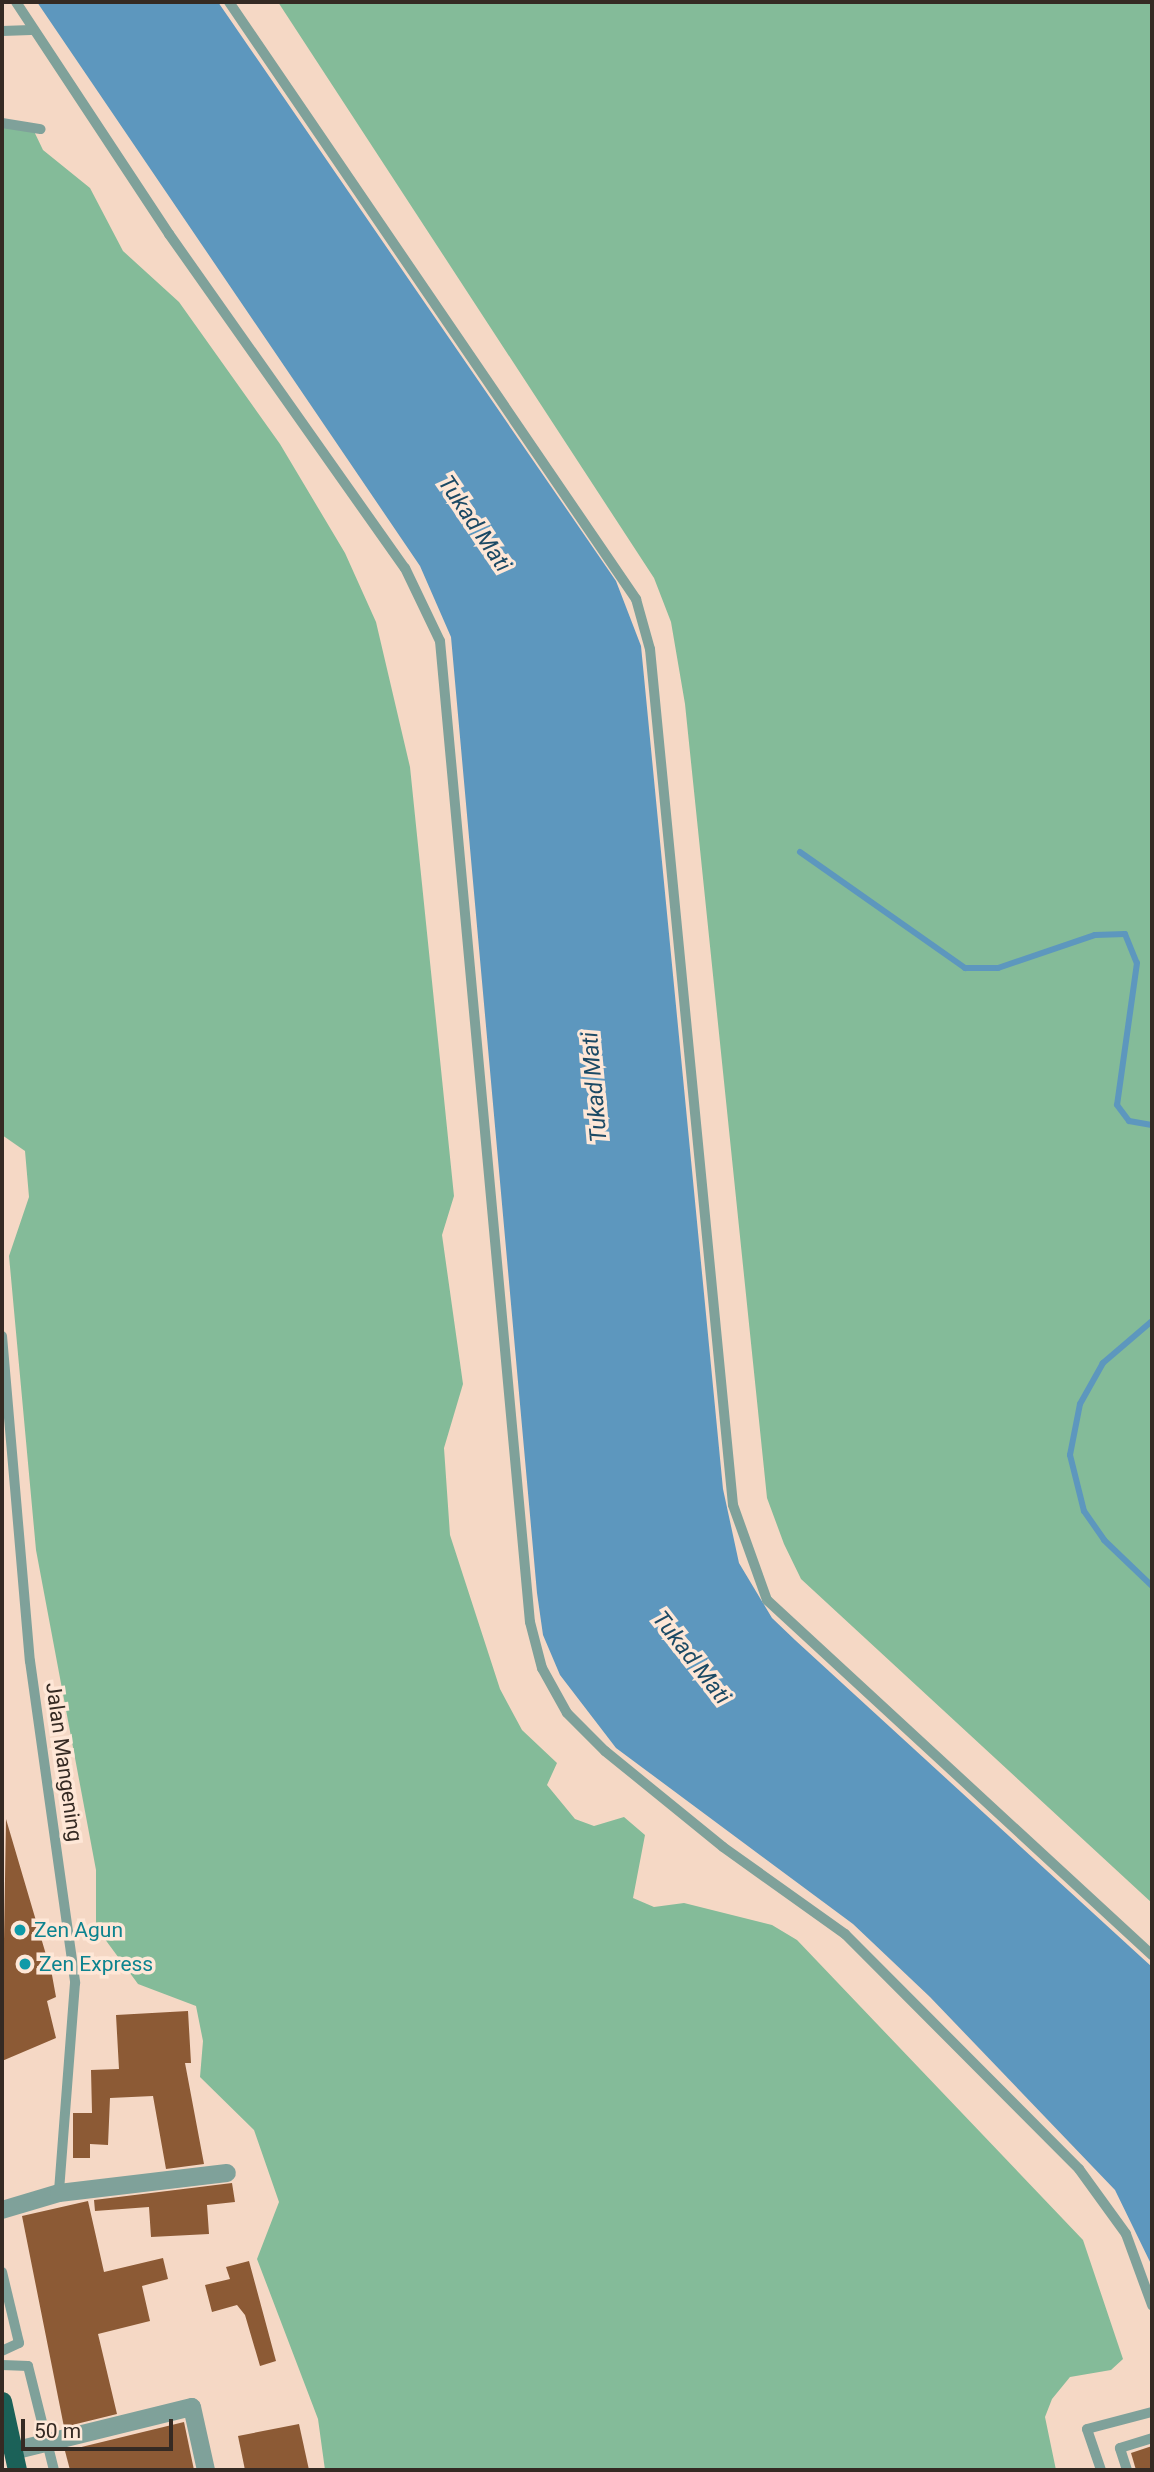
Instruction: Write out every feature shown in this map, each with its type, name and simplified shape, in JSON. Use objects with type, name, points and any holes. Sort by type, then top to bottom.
[{"type":"highway","points":[[2,2401],[17,2470]]},
{"type":"street","points":[[2,2210],[60,2193],[227,2174]]},
{"type":"street","points":[[13,2451],[192,2407],[206,2470]]},
{"type":"lane","points":[[16,2],[31,30],[405,568],[440,641],[530,1622],[542,1668],[567,1713],[606,1751],[723,1847],[845,1934],[1079,2169],[1126,2234],[1152,2305]]},
{"type":"lane","points":[[229,2],[591,529],[636,599],[650,649],[733,1505],[747,1558],[767,1601],[1152,1955]]},
{"type":"lane","points":[[2,31],[31,30]]},
{"type":"lane","points":[[2,123],[41,129]]},
{"type":"lane","name":"Jalan Mangening","points":[[2,1336],[30,1661],[75,1983],[60,2193]]},
{"type":"lane","points":[[2,2272],[19,2343],[2,2351]]},
{"type":"lane","points":[[2,2365],[28,2365],[54,2470]]},
{"type":"lane","points":[[1101,2470],[1087,2429],[1152,2412]]},
{"type":"lane","points":[[1127,2470],[1120,2448],[1152,2438]]},
{"type":"green space","points":[[278,2],[1152,2],[1152,1903],[801,1579],[784,1544],[767,1498],[685,704],[671,622],[654,578]]},
{"type":"green space","points":[[2,125],[31,125],[43,150],[90,188],[123,251],[179,302],[280,444],[345,553],[376,622],[410,767],[454,1196],[442,1235],[463,1384],[444,1448],[450,1535],[500,1689],[522,1730],[557,1763],[547,1785],[575,1819],[594,1826],[624,1817],[645,1835],[633,1898],[654,1907],[684,1903],[772,1925],[797,1940],[1083,2240],[1123,2359],[1111,2370],[1070,2377],[1052,2399],[1045,2417],[1056,2470],[325,2470],[318,2419],[257,2259],[279,2202],[254,2130],[200,2077],[203,2041],[196,2006],[138,1984],[96,1927],[96,1870],[36,1550],[9,1256],[29,1197],[25,1151],[2,1135]]},
{"type":"water","points":[[37,2],[218,2],[616,581],[641,646],[723,1489],[739,1563],[772,1618],[1152,1967],[1152,2266],[1115,2190],[930,1997],[853,1924],[616,1748],[560,1675],[543,1635],[537,1593],[451,637],[420,566]]},
{"type":"building","points":[[6,1819],[52,1975],[56,1997],[47,2001],[56,2038],[2,2061]]},
{"type":"building","points":[[188,2011],[191,2063],[185,2063],[204,2164],[166,2169],[153,2096],[110,2098],[108,2145],[90,2144],[90,2158],[73,2158],[73,2113],[92,2113],[91,2070],[119,2069],[116,2015]]},
{"type":"building","points":[[232,2183],[235,2202],[207,2205],[209,2234],[151,2237],[149,2207],[95,2211],[94,2200]]},
{"type":"building","points":[[88,2201],[104,2272],[163,2258],[168,2279],[142,2286],[150,2321],[98,2334],[117,2414],[64,2427],[22,2216]]},
{"type":"building","points":[[249,2261],[276,2361],[260,2366],[245,2315],[237,2305],[212,2312],[205,2285],[230,2279],[226,2267]]},
{"type":"building","points":[[184,2422],[194,2470],[70,2470],[65,2451]]},
{"type":"building","points":[[299,2424],[309,2470],[245,2470],[238,2436]]},
{"type":"building","points":[[1152,2446],[1152,2470],[1136,2470],[1131,2453]]},
{"type":"waterway","points":[[800,852],[965,968],[998,968],[1095,935],[1125,934],[1137,963],[1117,1105],[1129,1121],[1152,1125]]},
{"type":"waterway","name":"Tukad Mati","points":[[1152,1321],[1103,1363],[1080,1404],[1070,1455],[1084,1511],[1104,1540],[1152,1586]]},
{"type":"place","name":"Zen Agun","points":[[20,1930]]},
{"type":"place","name":"Zen Express","points":[[25,1964]]}]
